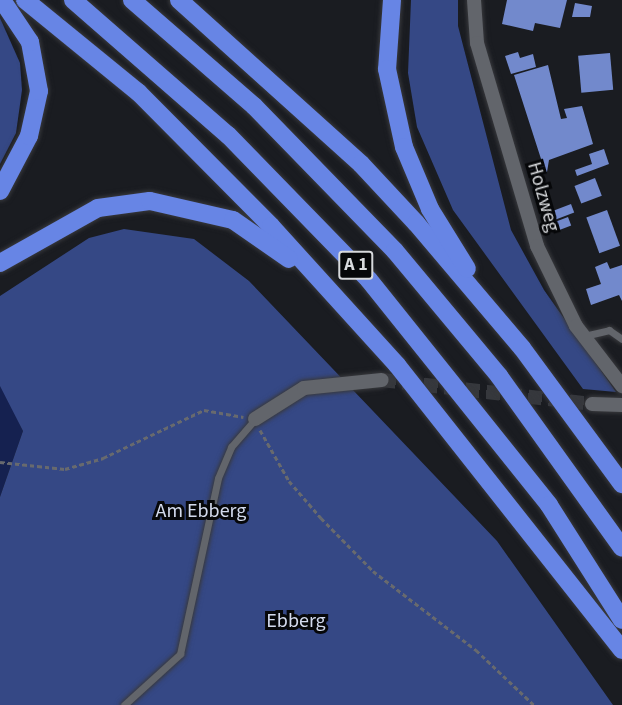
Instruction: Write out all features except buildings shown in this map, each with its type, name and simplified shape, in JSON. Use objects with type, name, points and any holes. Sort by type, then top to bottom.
[{"type":"highway","points":[[0,191],[29,136],[39,91],[30,42],[2,0]]},
{"type":"highway","points":[[25,0],[138,92],[207,158],[345,307],[622,650]]},
{"type":"highway","name":"A 1","points":[[73,0],[228,135],[369,280],[549,505],[622,620]]},
{"type":"highway","name":"A 1","points":[[132,0],[254,106],[395,251],[499,376],[622,548]]},
{"type":"highway","points":[[179,0],[361,164],[491,309],[622,484]]},
{"type":"highway","points":[[392,0],[387,69],[404,147],[430,209],[491,309]]},
{"type":"highway","points":[[0,263],[98,208],[150,201],[179,204],[233,220],[253,232],[345,307]]},
{"type":"street","name":"Holzweg","points":[[474,0],[477,43],[537,246],[584,336],[622,386]]},
{"type":"street","points":[[255,419],[304,388],[382,380]]},
{"type":"street","points":[[592,404],[622,405]]},
{"type":"lane","points":[[584,336],[609,330],[622,339]]},
{"type":"lane","points":[[124,705],[180,654],[218,478],[231,447],[255,419]]},
{"type":"path","points":[[0,462],[65,469],[103,458],[204,410],[255,419],[266,447],[321,519],[373,570],[476,650],[534,705]]},
{"type":"shaded area","points":[[0,386],[23,431],[0,497]]},
{"type":"green space","points":[[411,0],[458,0],[458,26],[511,230],[544,290],[616,392],[583,389],[453,210],[417,127],[408,73]]},
{"type":"green space","points":[[0,18],[20,63],[22,90],[16,133],[0,164]]},
{"type":"green space","name":"Am Ebberg","points":[[124,229],[194,239],[249,281],[497,541],[613,705],[0,705],[0,497],[23,431],[0,386],[0,296],[89,238]]},
{"type":"tunnel","points":[[382,380],[592,404]]},
{"type":"park label","name":"Ebberg","points":[[296,621]]}]
